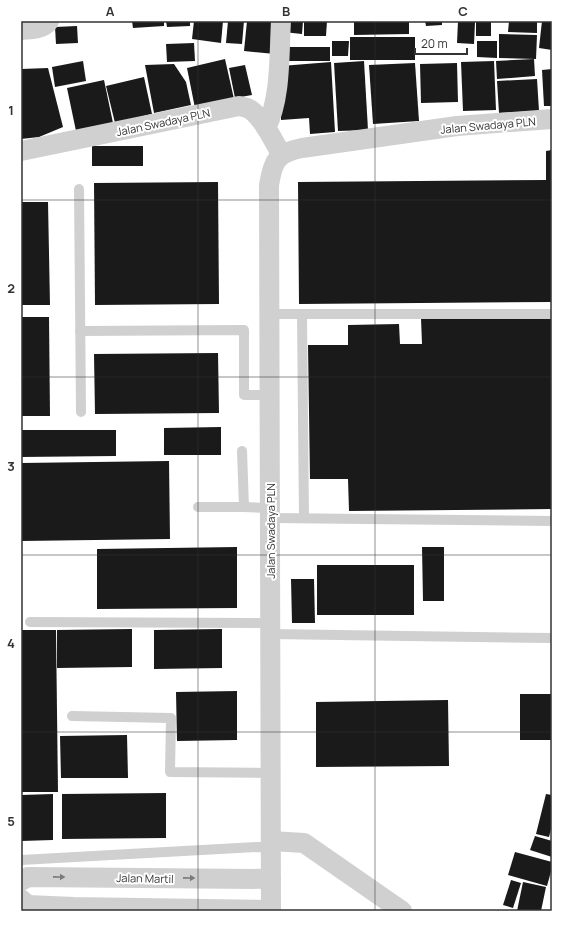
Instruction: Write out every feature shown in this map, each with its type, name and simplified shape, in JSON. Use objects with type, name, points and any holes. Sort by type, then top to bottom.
[{"type":"street","points":[[21,30],[36,29],[46,25],[48,21]]},
{"type":"street","points":[[266,128],[272,117],[276,100],[281,21]]},
{"type":"street","name":"Jalan Swadaya PLN","points":[[21,151],[239,106],[250,110],[266,128],[282,154]]},
{"type":"street","name":"Jalan Swadaya PLN","points":[[271,910],[269,185],[271,173],[275,162],[282,154],[291,150],[457,126],[552,119]]},
{"type":"street","points":[[271,844],[304,842],[402,911]]},
{"type":"street","name":"Jalan Martil","points":[[21,881],[28,877],[271,879]]},
{"type":"street","points":[[21,899],[28,905],[271,910]]},
{"type":"lane","points":[[79,189],[80,412]]},
{"type":"lane","points":[[269,314],[552,314]]},
{"type":"lane","points":[[302,314],[304,518]]},
{"type":"lane","points":[[80,331],[244,330],[244,395],[269,395]]},
{"type":"lane","points":[[242,451],[244,507]]},
{"type":"lane","points":[[198,507],[244,507],[270,513],[304,518],[552,520]]},
{"type":"lane","points":[[30,622],[552,638]]},
{"type":"lane","points":[[72,716],[171,718],[170,772],[271,773]]},
{"type":"lane","points":[[21,860],[258,848],[271,844]]},
{"type":"building","points":[[132,21],[164,21],[164,26],[133,28]]},
{"type":"building","points":[[166,21],[190,21],[190,26],[167,27]]},
{"type":"building","points":[[194,21],[223,21],[221,43],[192,39]]},
{"type":"building","points":[[228,21],[244,21],[242,44],[226,43]]},
{"type":"building","points":[[247,21],[278,21],[275,54],[244,51]]},
{"type":"building","points":[[283,21],[303,21],[302,34],[283,32]]},
{"type":"building","points":[[304,21],[327,21],[326,36],[304,36]]},
{"type":"building","points":[[354,21],[409,21],[409,34],[354,35]]},
{"type":"building","points":[[425,21],[442,21],[442,25],[426,26]]},
{"type":"building","points":[[458,21],[475,22],[474,44],[457,43]]},
{"type":"building","points":[[476,21],[491,21],[491,36],[476,36]]},
{"type":"building","points":[[509,21],[537,21],[537,33],[508,32]]},
{"type":"building","points":[[542,21],[552,21],[552,50],[539,48]]},
{"type":"building","points":[[77,26],[78,43],[56,44],[55,27]]},
{"type":"building","points":[[499,34],[537,35],[536,59],[499,58]]},
{"type":"building","points":[[350,37],[415,37],[415,60],[350,60]]},
{"type":"building","points":[[332,41],[349,41],[348,56],[332,56]]},
{"type":"building","points":[[477,41],[497,41],[497,58],[477,57]]},
{"type":"building","points":[[194,43],[195,61],[167,62],[166,44]]},
{"type":"building","points":[[288,47],[330,47],[330,61],[288,61]]},
{"type":"building","points":[[225,59],[234,99],[195,108],[187,68]]},
{"type":"building","points":[[534,59],[535,76],[497,79],[496,61]]},
{"type":"building","points":[[83,61],[86,81],[55,87],[52,67]]},
{"type":"building","points":[[364,61],[368,130],[338,131],[334,63]]},
{"type":"building","points":[[494,61],[496,110],[463,111],[461,62]]},
{"type":"building","points":[[331,62],[335,132],[310,134],[309,118],[281,120],[281,66]]},
{"type":"building","points":[[415,63],[419,121],[373,124],[369,65]]},
{"type":"building","points":[[457,63],[458,102],[421,103],[420,64]]},
{"type":"building","points":[[174,64],[186,82],[191,105],[154,113],[145,65]]},
{"type":"building","points":[[245,65],[252,95],[235,98],[229,68]]},
{"type":"building","points":[[48,68],[63,127],[39,137],[21,139],[21,69]]},
{"type":"building","points":[[552,69],[552,106],[544,106],[542,70]]},
{"type":"building","points":[[144,77],[152,114],[115,123],[106,86]]},
{"type":"building","points":[[537,79],[539,111],[499,113],[497,81]]},
{"type":"building","points":[[104,80],[113,123],[76,131],[67,88]]},
{"type":"building","points":[[92,146],[143,146],[143,166],[92,166]]},
{"type":"building","points":[[552,150],[552,302],[299,304],[298,182],[546,180],[546,151]]},
{"type":"building","points":[[218,182],[219,304],[95,305],[94,183]]},
{"type":"building","points":[[21,202],[48,202],[50,305],[21,305]]},
{"type":"building","points":[[21,317],[49,317],[50,416],[21,416]]},
{"type":"building","points":[[552,317],[552,509],[349,511],[348,479],[310,479],[308,345],[348,345],[348,325],[399,324],[400,344],[422,344],[421,318]]},
{"type":"building","points":[[218,353],[219,413],[95,414],[94,354]]},
{"type":"building","points":[[221,427],[221,455],[164,455],[164,428]]},
{"type":"building","points":[[21,430],[116,430],[116,456],[21,457]]},
{"type":"building","points":[[169,461],[170,539],[21,541],[21,463]]},
{"type":"building","points":[[237,547],[237,608],[97,609],[97,549]]},
{"type":"building","points":[[422,547],[444,547],[444,601],[423,601]]},
{"type":"building","points":[[317,565],[414,565],[414,615],[317,615]]},
{"type":"building","points":[[291,579],[314,579],[315,623],[292,623]]},
{"type":"building","points":[[132,629],[132,667],[57,668],[57,630]]},
{"type":"building","points":[[222,629],[222,668],[154,669],[154,630]]},
{"type":"building","points":[[21,630],[56,630],[58,792],[21,792]]},
{"type":"building","points":[[237,691],[237,740],[177,741],[176,692]]},
{"type":"building","points":[[520,694],[552,694],[552,740],[520,740]]},
{"type":"building","points":[[448,700],[449,766],[316,767],[316,702]]},
{"type":"building","points":[[127,735],[128,778],[61,778],[60,736]]},
{"type":"building","points":[[166,793],[166,838],[62,839],[62,794]]},
{"type":"building","points":[[53,794],[53,840],[21,841],[21,795]]},
{"type":"building","points":[[546,794],[552,795],[552,825],[549,837],[536,834]]},
{"type":"building","points":[[535,836],[552,841],[552,857],[530,850]]},
{"type":"building","points":[[515,852],[552,862],[552,868],[547,886],[508,875]]},
{"type":"building","points":[[511,880],[521,883],[513,908],[503,905]]},
{"type":"building","points":[[523,882],[546,887],[541,911],[517,911]]}]
